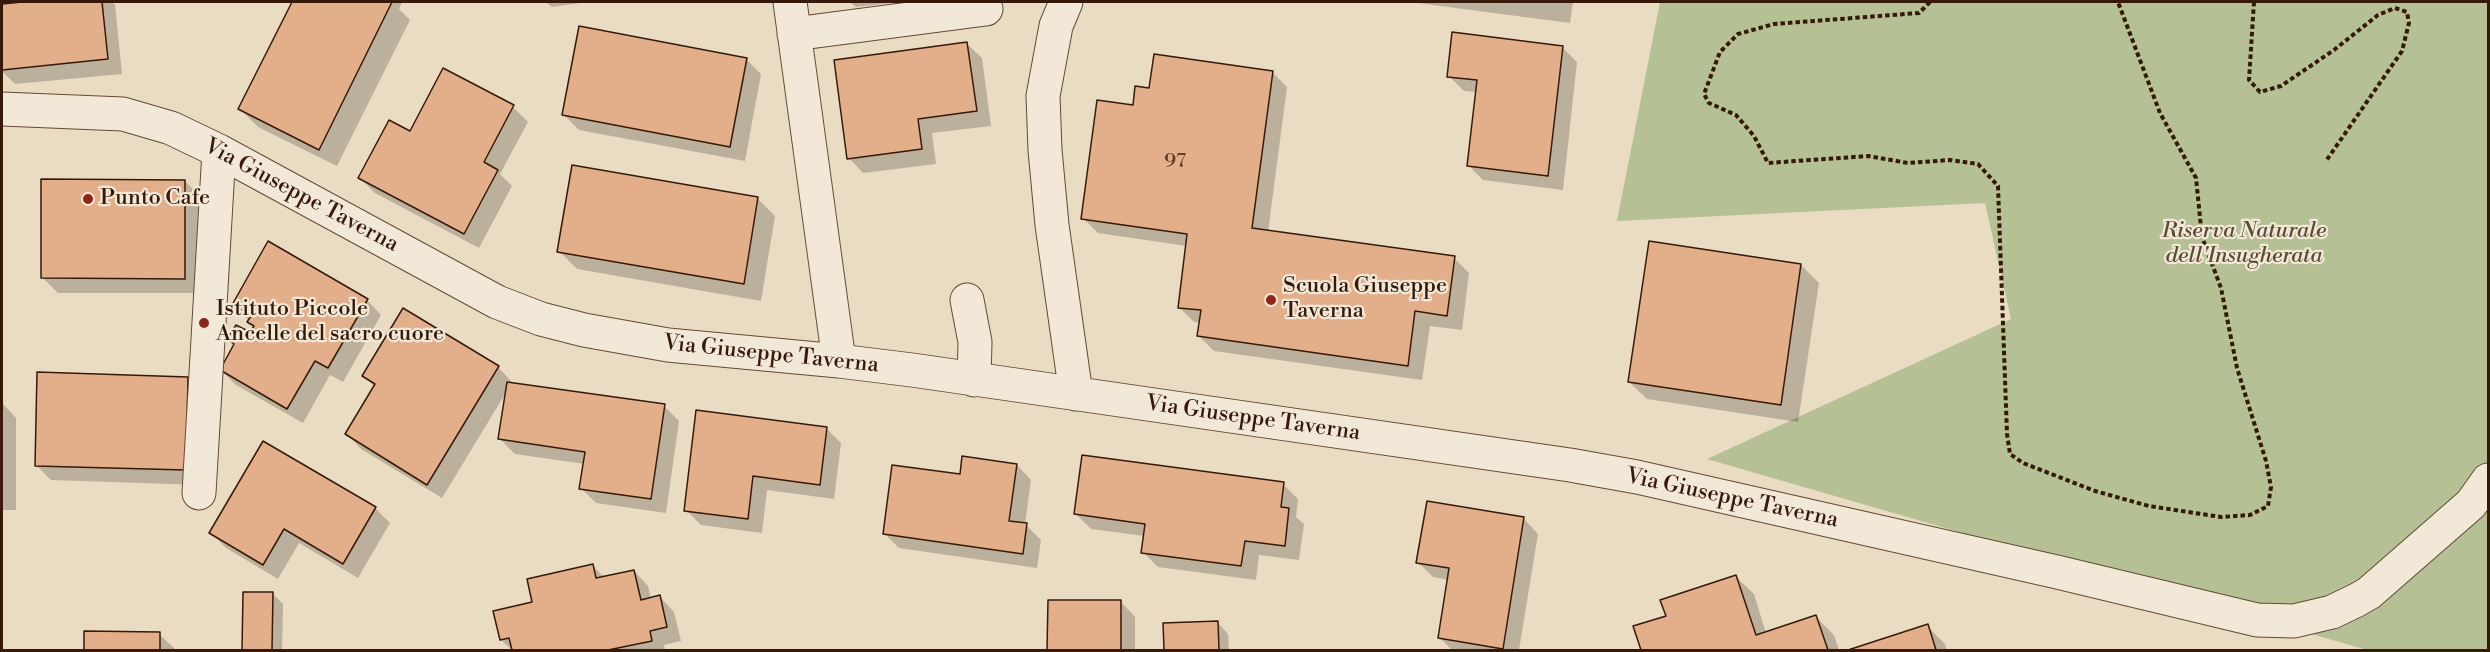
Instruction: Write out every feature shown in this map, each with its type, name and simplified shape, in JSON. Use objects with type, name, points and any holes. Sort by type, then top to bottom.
[{"type":"street","points":[[790,2],[839,361]]},
{"type":"street","points":[[1066,2],[1056,26],[1043,96],[1052,225],[1076,394]]},
{"type":"street","points":[[794,34],[986,9]]},
{"type":"street","name":"Via Giuseppe Taverna","points":[[2,109],[123,114],[171,129],[219,151],[497,302],[533,316],[585,330],[668,345],[839,361],[1570,465],[1637,477],[2045,569],[2240,617],[2278,622],[2294,621],[2332,612],[2369,593],[2471,504],[2488,480]]},
{"type":"street","points":[[199,493],[219,151]]},
{"type":"street","points":[[967,300],[975,342],[974,380]]},
{"type":"path","points":[[1930,2],[1919,13],[1774,24],[1738,34],[1720,52],[1704,94],[1709,103],[1736,115],[1754,136],[1768,163],[1868,156],[1908,163],[1950,160],[1978,164],[1998,186],[2007,434],[2010,454],[2023,463],[2095,491],[2149,506],[2221,517],[2250,515],[2268,506],[2271,487],[2266,460],[2237,368],[2221,288],[2202,237],[2196,178],[2160,113],[2118,2]]},
{"type":"path","points":[[2254,2],[2249,80],[2260,92],[2281,86],[2334,50],[2378,15],[2395,8],[2407,12],[2409,23],[2402,51],[2326,161]]},
{"type":"green space","name":"Riserva Naturale dell'Insugherata","points":[[1660,2],[2488,2],[2488,650],[2367,650],[1707,459],[2011,319],[1985,203],[1617,221]]},
{"type":"building","points":[[102,2],[108,59],[2,70],[2,4]]},
{"type":"building","points":[[292,2],[392,2],[319,150],[238,109]]},
{"type":"building","points":[[579,26],[747,58],[730,147],[562,115]]},
{"type":"building","points":[[1452,32],[1563,46],[1548,176],[1467,166],[1477,80],[1447,77]]},
{"type":"building","points":[[967,42],[977,111],[918,119],[922,149],[847,159],[834,60]]},
{"type":"building","points":[[1154,54],[1273,71],[1252,228],[1455,256],[1447,316],[1415,311],[1408,366],[1197,336],[1201,310],[1178,308],[1187,234],[1081,219],[1097,100],[1133,105],[1135,86],[1149,88]]},
{"type":"building","points":[[443,68],[514,105],[484,162],[498,170],[464,234],[358,178],[389,120],[410,131]]},
{"type":"building","points":[[572,165],[758,197],[744,284],[557,252]]},
{"type":"building","points":[[41,179],[185,180],[185,279],[41,278]]},
{"type":"building","points":[[268,241],[368,299],[328,368],[315,361],[287,409],[220,370],[234,344],[227,339],[236,325],[250,332],[254,326],[247,322],[251,316],[232,305]]},
{"type":"building","points":[[1649,241],[1801,264],[1781,405],[1628,382]]},
{"type":"building","points":[[403,308],[499,366],[427,485],[345,434],[375,384],[362,376]]},
{"type":"building","points":[[37,372],[188,377],[186,470],[35,466]]},
{"type":"building","points":[[507,382],[665,404],[651,499],[579,489],[585,452],[498,439]]},
{"type":"building","points":[[696,410],[827,427],[820,485],[753,476],[748,519],[684,511]]},
{"type":"building","points":[[263,441],[376,507],[343,564],[284,529],[263,565],[209,533]]},
{"type":"building","points":[[1082,455],[1284,482],[1281,507],[1289,508],[1285,546],[1245,541],[1241,566],[1141,553],[1145,524],[1074,514]]},
{"type":"building","points":[[962,456],[1017,464],[1009,521],[1027,523],[1023,554],[883,534],[892,465],[960,474]]},
{"type":"building","points":[[1427,501],[1524,517],[1503,649],[1438,638],[1449,568],[1416,563]]},
{"type":"building","points":[[593,564],[596,578],[634,570],[641,600],[660,595],[667,627],[650,631],[652,641],[608,650],[512,650],[509,638],[500,640],[493,611],[532,602],[527,579]]},
{"type":"building","points":[[1736,575],[1756,635],[1816,615],[1828,650],[1641,650],[1633,626],[1666,616],[1660,600]]},
{"type":"building","points":[[243,592],[273,592],[272,650],[242,650]]},
{"type":"building","points":[[1048,600],[1121,600],[1121,650],[1047,650]]},
{"type":"building","points":[[1218,621],[1219,650],[1164,650],[1163,623]]},
{"type":"building","points":[[1928,624],[1936,650],[1848,650]]},
{"type":"building","points":[[84,631],[160,632],[160,650],[84,650]]},
{"type":"place","name":"Punto Cafe","points":[[88,199]]},
{"type":"place","name":"Scuola Giuseppe Taverna","points":[[1271,300]]},
{"type":"place","name":"Istituto Piccole Ancelle del sacro cuore","points":[[204,323]]}]
